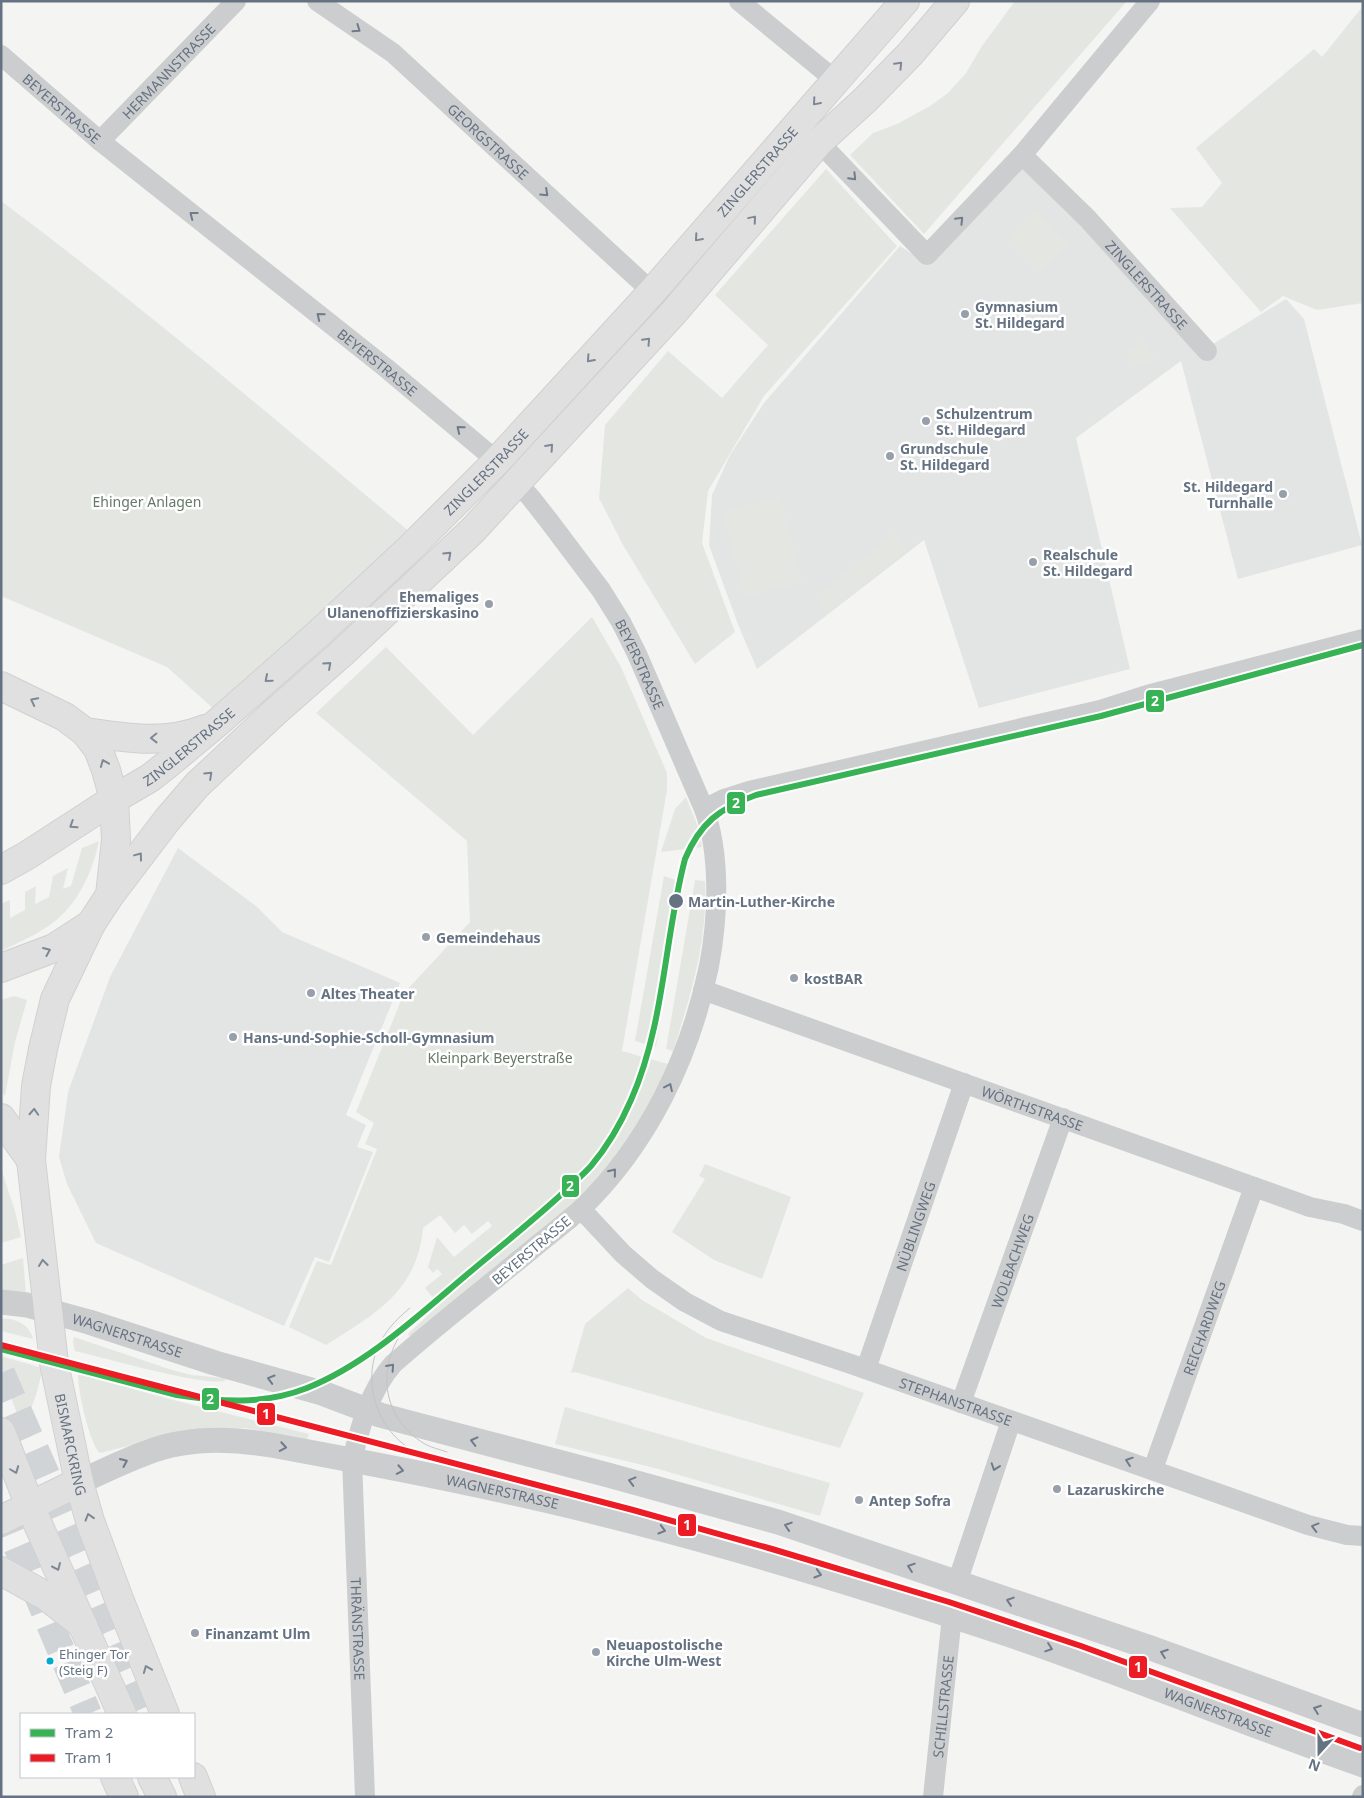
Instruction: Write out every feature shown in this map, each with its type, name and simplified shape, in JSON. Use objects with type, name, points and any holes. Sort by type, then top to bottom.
[{"type":"main road","name":"ZINGLERSTRASSE","points":[[1,870],[150,778],[218,724],[407,551],[497,461],[652,292],[905,1]]},
{"type":"main road","name":"ZINGLERSTRASSE","points":[[92,924],[110,895],[175,810],[198,785],[454,549],[674,312],[819,142],[865,100],[904,60],[955,1]]},
{"type":"main road","points":[[1,686],[65,717],[85,732],[98,749],[114,799],[116,840],[110,895]]},
{"type":"main road","points":[[85,732],[140,739],[172,738],[195,733],[218,724]]},
{"type":"main road","points":[[1,968],[54,948],[92,924]]},
{"type":"main road","name":"BISMARCKRING","points":[[92,924],[55,999],[50,1016],[36,1086],[31,1160],[54,1363],[79,1482],[90,1521],[165,1713]]},
{"type":"main road","points":[[1,1118],[31,1160]]},
{"type":"main road","points":[[1,1432],[30,1506],[122,1713]]},
{"type":"main road","name":"WAGNERSTRASSE","points":[[1,1520],[79,1482]]},
{"type":"main road","points":[[1,1571],[46,1596],[83,1625]]},
{"type":"main road","points":[[115,1778],[124,1797]]},
{"type":"main road","points":[[152,1778],[162,1797]]},
{"type":"main road","points":[[193,1778],[201,1797]]},
{"type":"street","name":"HERMANNSTRASSE","points":[[100,141],[236,1]]},
{"type":"street","name":"GEORGSTRASSE","points":[[317,1],[393,54],[674,312]]},
{"type":"street","points":[[739,1],[835,80]]},
{"type":"street","name":"ZINGLERSTRASSE","points":[[819,142],[927,255],[1022,155],[1150,1]]},
{"type":"street","name":"BEYERSTRASSE","points":[[1,55],[100,141],[378,363],[497,461],[531,498],[589,574],[621,622],[651,684],[704,809],[712,837],[715,868],[714,932],[703,990],[680,1061],[656,1112],[624,1159],[581,1208],[393,1364],[382,1379],[368,1410]]},
{"type":"street","name":"ZINGLERSTRASSE","points":[[1022,155],[1087,218],[1206,351]]},
{"type":"street","points":[[704,809],[724,799],[749,791],[1100,710],[1147,695],[1363,639]]},
{"type":"street","name":"WÖRTHSTRASSE","points":[[703,990],[1310,1207],[1344,1214],[1363,1221]]},
{"type":"street","name":"NÜBLINGWEG","points":[[866,1369],[964,1083]]},
{"type":"street","name":"WOLBACHWEG","points":[[961,1403],[1063,1118]]},
{"type":"street","name":"REICHARDWEG","points":[[1153,1469],[1254,1187]]},
{"type":"street","name":"STEPHANSTRASSE","points":[[581,1208],[637,1267],[663,1287],[703,1312],[739,1327],[866,1369],[1308,1525],[1348,1535],[1363,1536]]},
{"type":"street","name":"WAGNERSTRASSE","points":[[1,1302],[27,1304],[119,1331],[216,1363],[322,1393],[368,1410],[445,1433],[608,1475],[778,1522],[1148,1647],[1363,1725]]},
{"type":"street","points":[[352,1460],[360,1429],[368,1410]]},
{"type":"street","points":[[957,1583],[1011,1421]]},
{"type":"street","name":"WAGNERSTRASSE","points":[[79,1482],[148,1452],[192,1442],[217,1440],[256,1442],[442,1477],[631,1521],[952,1616],[1103,1667],[1363,1765]]},
{"type":"street","name":"THRÄNSTRASSE","points":[[352,1460],[365,1797]]},
{"type":"street","name":"SCHILLSTRASSE","points":[[933,1797],[952,1616]]},
{"type":"shaded area","name":"Schulzentrum St. Hildegard","points":[[1022,162],[1208,347],[1286,299],[1304,319],[1362,545],[1238,579],[1181,361],[1076,438],[1130,669],[979,708],[924,540],[757,669],[739,627],[709,545],[712,495],[730,455],[764,403],[900,246],[928,264]]},
{"type":"shaded area","name":"Hans-und-Sophie-Scholl-Gymnasium","points":[[178,848],[256,906],[282,932],[400,983],[346,1115],[366,1125],[357,1147],[373,1152],[329,1262],[315,1257],[284,1326],[96,1243],[67,1184],[59,1157],[68,1092],[110,977]]},
{"type":"green space","points":[[1015,1],[1127,1],[924,234],[850,155],[873,133],[897,124],[930,106],[948,93],[966,73],[982,46]]},
{"type":"green space","points":[[1363,6],[1363,303],[1317,310],[1283,296],[1261,312],[1170,208],[1202,207],[1222,183],[1196,148],[1314,49],[1322,57]]},
{"type":"green space","points":[[826,169],[897,246],[764,396],[708,491],[702,543],[735,632],[695,664],[623,545],[599,498],[605,425],[668,351],[722,398],[768,345],[715,295]]},
{"type":"green space","name":"Ehinger Anlagen","points":[[1,201],[157,322],[411,533],[216,711],[167,667],[1,596]]},
{"type":"green space","points":[[1036,210],[1068,244],[1041,270],[1009,236]]},
{"type":"green space","points":[[1142,341],[1155,358],[1145,366],[1135,365],[1126,353]]},
{"type":"green space","points":[[780,497],[802,582],[745,597],[723,512]]},
{"type":"green space","points":[[895,533],[908,549],[828,613],[815,597]]},
{"type":"green space","name":"Kleinpark Beyerstraße","points":[[592,617],[621,667],[667,773],[667,790],[622,1051],[668,1064],[652,1098],[633,1130],[612,1160],[588,1188],[549,1224],[411,1338],[408,1334],[439,1305],[425,1288],[442,1274],[437,1269],[433,1273],[428,1267],[437,1237],[454,1257],[492,1226],[488,1221],[472,1234],[464,1225],[455,1233],[440,1215],[423,1228],[419,1250],[412,1269],[403,1285],[377,1311],[326,1345],[289,1327],[317,1261],[331,1265],[377,1149],[365,1144],[374,1123],[356,1112],[404,993],[470,922],[467,841],[316,713],[386,647],[473,735]]},
{"type":"green space","points":[[686,797],[698,827],[702,847],[661,852],[675,809]]},
{"type":"green space","points":[[99,841],[94,860],[82,889],[64,913],[43,930],[1,951],[1,904],[10,900],[10,918],[25,910],[25,892],[36,886],[35,904],[49,897],[53,876],[68,868],[63,889],[71,886],[82,848]]},
{"type":"green space","points":[[664,876],[684,883],[656,1047],[635,1041]]},
{"type":"green space","points":[[695,880],[705,881],[704,924],[692,988],[673,1051],[666,1049]]},
{"type":"green space","points":[[14,996],[27,1000],[15,1042],[5,1096],[1,1092],[1,1000]]},
{"type":"green space","points":[[705,1164],[791,1197],[762,1279],[714,1260],[672,1232],[705,1179],[699,1176]]},
{"type":"green space","points":[[1,1169],[15,1211],[21,1237],[1,1243]]},
{"type":"green space","points":[[23,1258],[26,1294],[1,1291],[1,1265]]},
{"type":"green space","points":[[628,1288],[642,1300],[706,1338],[864,1393],[840,1448],[575,1372],[571,1373],[585,1324]]},
{"type":"green space","points":[[1,1319],[11,1319],[21,1323],[29,1330],[33,1339],[1,1331]]},
{"type":"green space","points":[[74,1337],[169,1369],[191,1375],[224,1378],[226,1380],[216,1382],[178,1376],[75,1351]]},
{"type":"green space","points":[[1,1356],[42,1368],[31,1409],[25,1418],[18,1416],[1,1371]]},
{"type":"green space","points":[[78,1374],[309,1434],[307,1440],[245,1428],[224,1428],[156,1439],[100,1453],[88,1429]]},
{"type":"green space","points":[[565,1407],[830,1483],[820,1516],[655,1468],[555,1444]]},
{"type":"tunnel","points":[[1,1373],[152,1713]]},
{"type":"tunnel","points":[[1,1508],[88,1713]]},
{"type":"tram line","name":"2","points":[[1,1349],[177,1395],[210,1399],[259,1400],[307,1388],[330,1377],[353,1365],[416,1318],[553,1202],[588,1169],[603,1151],[631,1100],[651,1041],[663,981],[672,920],[685,859],[697,836],[722,811],[756,795],[1101,716],[1363,645]]},
{"type":"tram line","points":[[410,1308],[388,1330],[375,1354],[372,1369],[372,1385],[375,1400],[380,1415],[399,1440],[416,1452],[444,1462]]},
{"type":"tram line","points":[[412,1320],[400,1335],[392,1351],[387,1385],[390,1402],[398,1418],[409,1432],[425,1444],[447,1452]]},
{"type":"tram line","name":"1","points":[[1,1345],[633,1510],[772,1549],[949,1602],[1081,1646],[1360,1748]]},
{"type":"place","name":"Gymnasium St. Hildegard","points":[[965,314]]},
{"type":"place","name":"Schulzentrum St. Hildegard","points":[[926,421]]},
{"type":"place","name":"Grundschule St. Hildegard","points":[[890,456]]},
{"type":"place","name":"St. Hildegard Turnhalle","points":[[1283,494]]},
{"type":"place","name":"Realschule St. Hildegard","points":[[1033,562]]},
{"type":"place","name":"Ehemaliges Ulanenoffizierskasino","points":[[489,604]]},
{"type":"place","name":"Martin-Luther-Kirche","points":[[676,901]]},
{"type":"place","name":"Gemeindehaus","points":[[426,937]]},
{"type":"place","name":"kostBAR","points":[[794,978]]},
{"type":"place","name":"Altes Theater","points":[[311,993]]},
{"type":"place","name":"Hans-und-Sophie-Scholl-Gymnasium","points":[[233,1037]]},
{"type":"place","name":"Lazaruskirche","points":[[1057,1489]]},
{"type":"place","name":"Antep Sofra","points":[[859,1500]]},
{"type":"place","name":"Finanzamt Ulm","points":[[195,1633]]},
{"type":"place","name":"Neuapostolische Kirche Ulm-West","points":[[596,1652]]},
{"type":"place","name":"Ehinger Tor (Steig F)","points":[[50,1661]]}]
